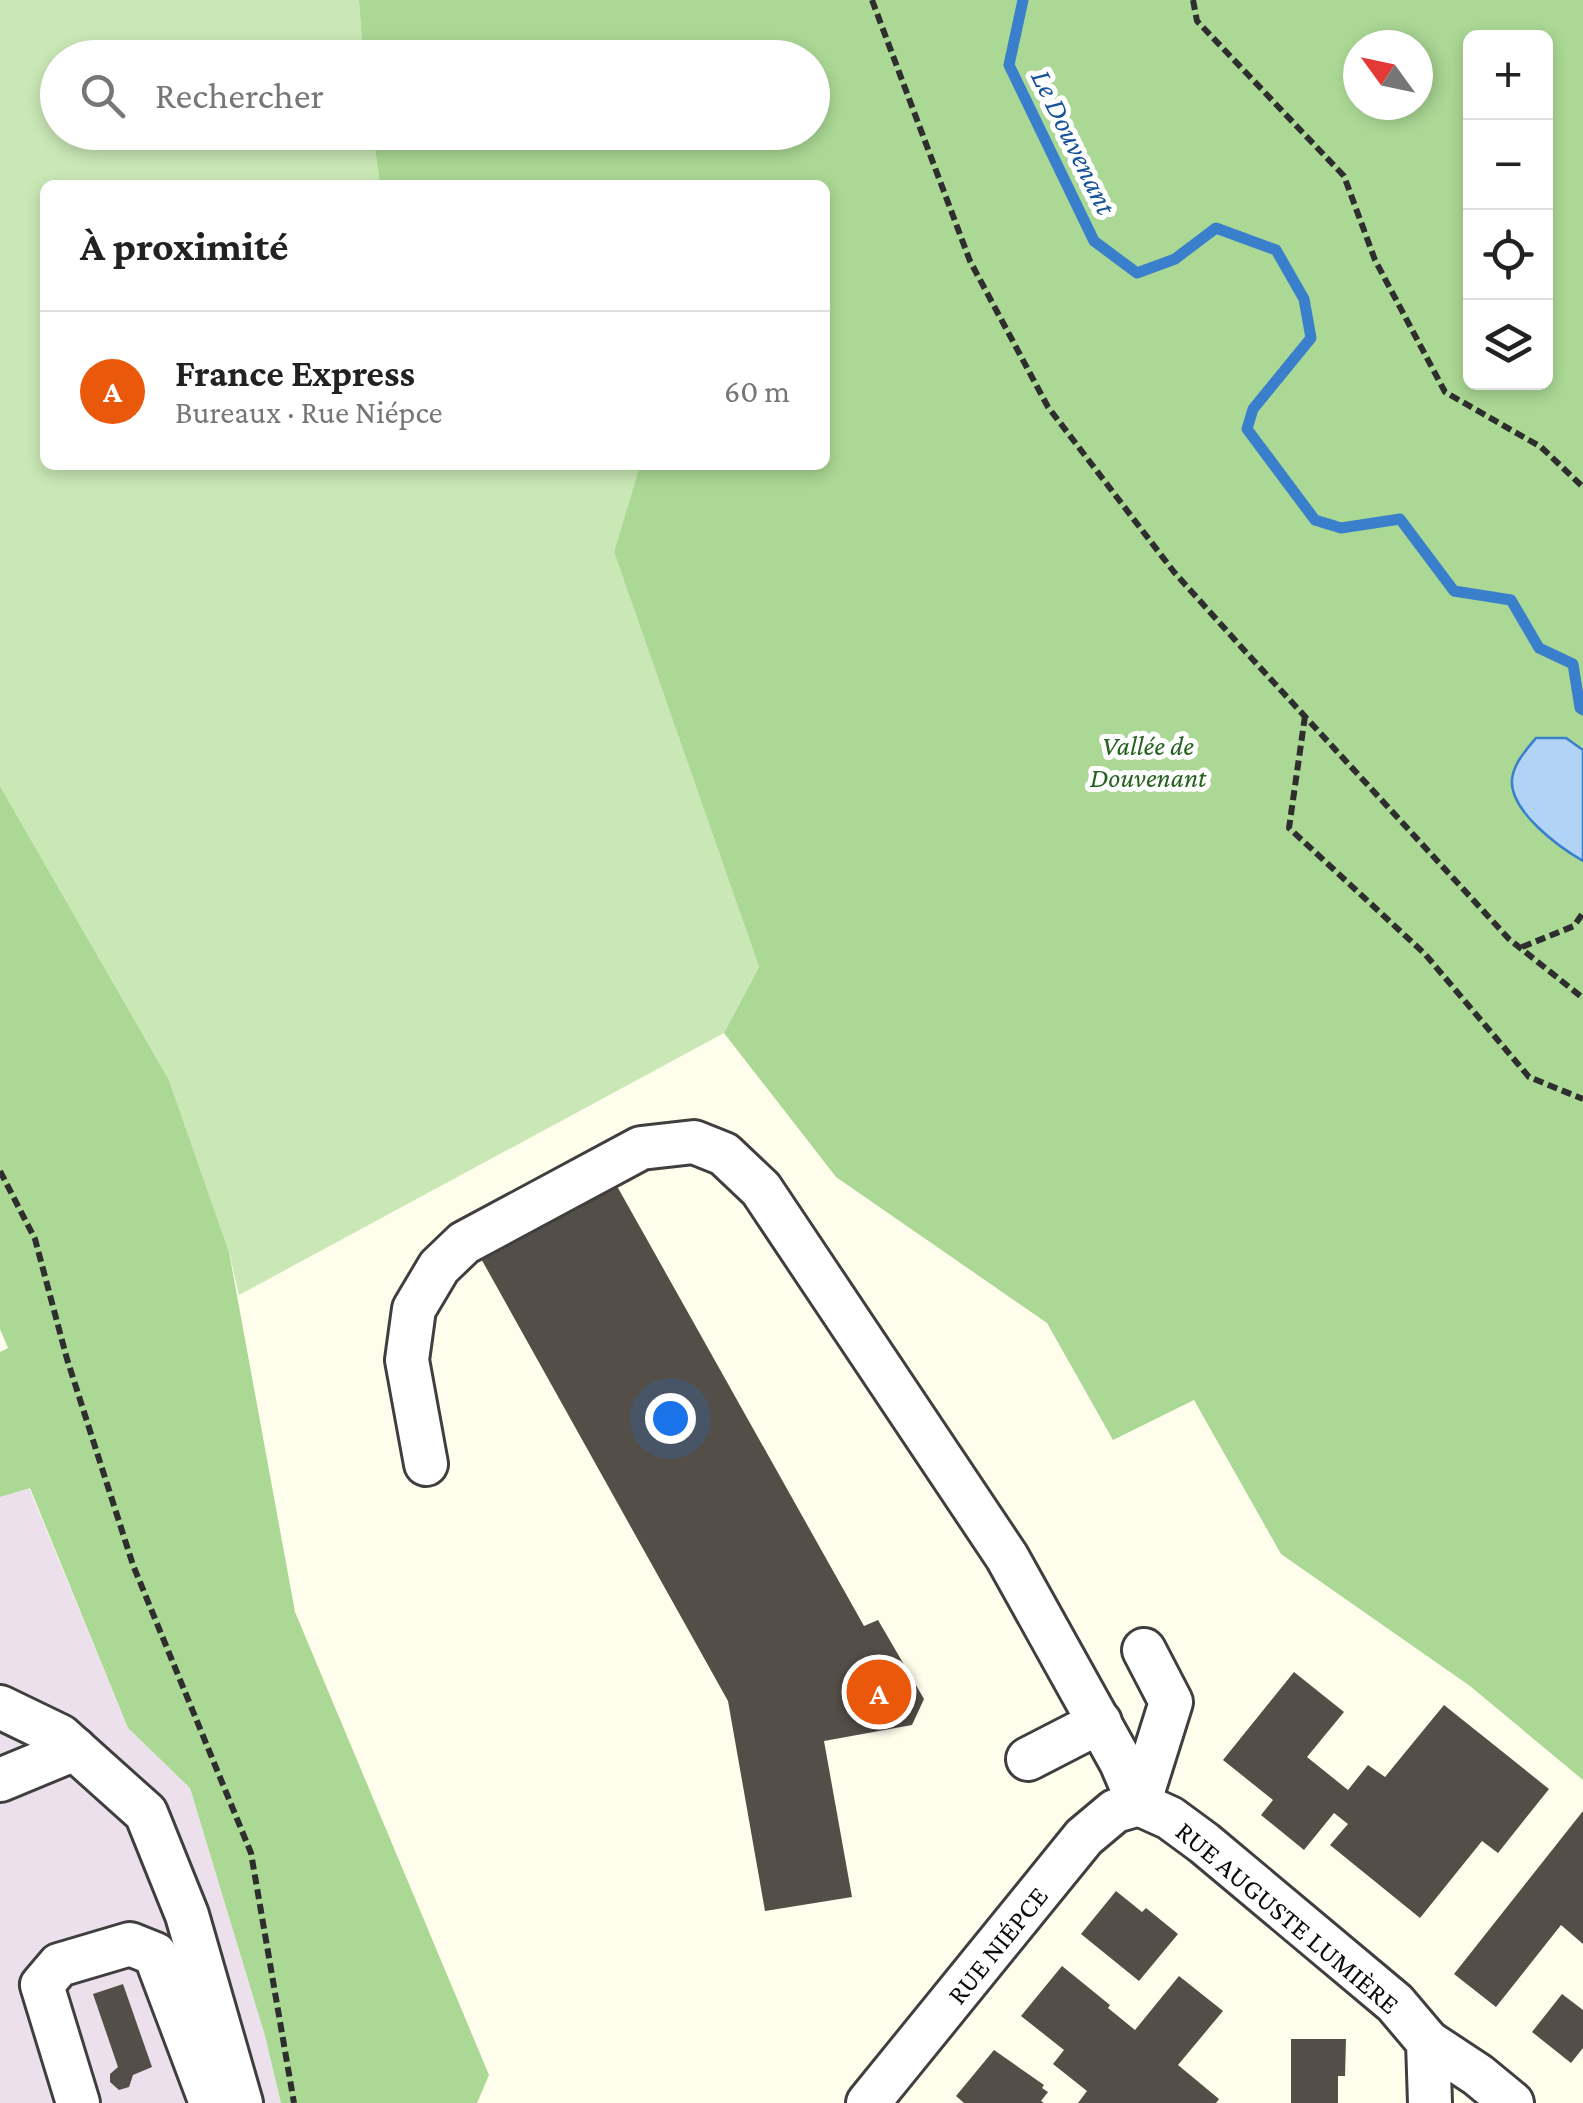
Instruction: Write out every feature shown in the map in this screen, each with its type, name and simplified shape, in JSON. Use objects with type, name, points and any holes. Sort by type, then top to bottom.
[{"type":"street","points":[[426,1464],[407,1360],[414,1310],[439,1267],[464,1243],[641,1148],[694,1142],[724,1154],[761,1189],[1006,1557],[1100,1722],[1139,1804]]},
{"type":"street","points":[[1139,1804],[1170,1702],[1144,1650]]},
{"type":"street","points":[[0,1707],[60,1736],[146,1812],[187,1915],[241,2103]]},
{"type":"street","points":[[1028,1759],[1100,1722]]},
{"type":"street","points":[[0,1780],[74,1749]]},
{"type":"street","name":"RUE AUGUSTE LUMIÈRE","points":[[1139,1804],[1170,1818],[1204,1844],[1395,2003],[1428,2042],[1512,2103]]},
{"type":"street","name":"RUE NIÉPCE","points":[[868,2103],[1084,1837],[1115,1811],[1139,1804]]},
{"type":"street","points":[[78,2103],[42,1984],[59,1965],[130,1944],[155,1954],[211,2103]]},
{"type":"street","points":[[1428,2042],[1430,2103]]},
{"type":"path","points":[[872,0],[970,261],[1048,407],[1174,572],[1521,948],[1583,998]]},
{"type":"path","points":[[1193,0],[1197,22],[1344,176],[1376,260],[1444,392],[1541,447],[1583,487]]},
{"type":"path","points":[[1305,716],[1289,828],[1425,954],[1529,1076],[1583,1099]]},
{"type":"path","points":[[1521,948],[1574,926],[1583,913]]},
{"type":"path","points":[[0,1172],[35,1239],[66,1359],[133,1565],[251,1854],[294,2103]]},
{"type":"shaded area","points":[[29,1488],[128,1728],[190,1788],[265,2036],[281,2103],[0,2103],[0,1497]]},
{"type":"green space","points":[[0,0],[359,0],[362,40],[40,40],[40,150],[375,150],[379,180],[40,180],[40,470],[639,470],[614,552],[759,967],[724,1033],[239,1295],[229,1252],[169,1080],[0,786]]},
{"type":"green space","name":"Vallée de Douvenant","points":[[359,0],[1583,0],[1583,1780],[1470,1686],[1281,1554],[1194,1400],[1113,1440],[1047,1323],[836,1177],[724,1033],[759,967],[614,552],[639,470],[830,470],[830,180],[379,180],[375,150],[830,150],[830,40],[362,40]]},
{"type":"green space","points":[[0,786],[169,1080],[229,1252],[295,1612],[489,2075],[477,2103],[281,2103],[265,2036],[190,1788],[128,1728],[30,1488],[0,1497],[0,1352],[8,1348],[0,1329]]},
{"type":"water","points":[[1536,738],[1566,738],[1583,750],[1583,861],[1537,827],[1513,791],[1515,768]]},
{"type":"building","points":[[613,1179],[864,1626],[878,1620],[924,1699],[912,1725],[824,1741],[852,1897],[765,1911],[728,1701],[479,1255]]},
{"type":"building","points":[[1294,1672],[1344,1712],[1307,1757],[1348,1790],[1368,1765],[1385,1777],[1444,1705],[1549,1789],[1498,1853],[1482,1841],[1420,1918],[1330,1845],[1348,1824],[1334,1813],[1304,1850],[1261,1815],[1273,1800],[1223,1760]]},
{"type":"building","points":[[1583,1811],[1583,1944],[1561,1925],[1496,2007],[1454,1974]]},
{"type":"building","points":[[1116,1891],[1142,1912],[1146,1908],[1178,1934],[1139,1981],[1081,1934]]},
{"type":"building","points":[[1062,1966],[1135,2030],[1179,1976],[1223,2011],[1178,2065],[1219,2099],[1216,2103],[1078,2103],[1087,2091],[1053,2064],[1064,2050],[1021,2016]]},
{"type":"building","points":[[123,1984],[152,2067],[133,2075],[129,2087],[119,2090],[110,2082],[110,2074],[118,2067],[93,1994]]},
{"type":"building","points":[[1562,1994],[1583,2010],[1583,2048],[1571,2063],[1532,2032]]},
{"type":"building","points":[[1291,2039],[1346,2039],[1345,2076],[1338,2076],[1338,2103],[1291,2103]]},
{"type":"building","points":[[994,2050],[1044,2085],[1042,2088],[1048,2092],[1041,2101],[1044,2103],[964,2103],[956,2096]]},
{"type":"waterway","name":"Le Douvenant","points":[[1023,0],[1009,65],[1094,241],[1137,273],[1175,259],[1216,228],[1276,250],[1304,299],[1311,338],[1253,409],[1247,429],[1315,520],[1341,528],[1400,519],[1454,591],[1511,600],[1539,648],[1573,664],[1583,710]]},
{"type":"place","name":"France Express","points":[[879,1692]]}]
